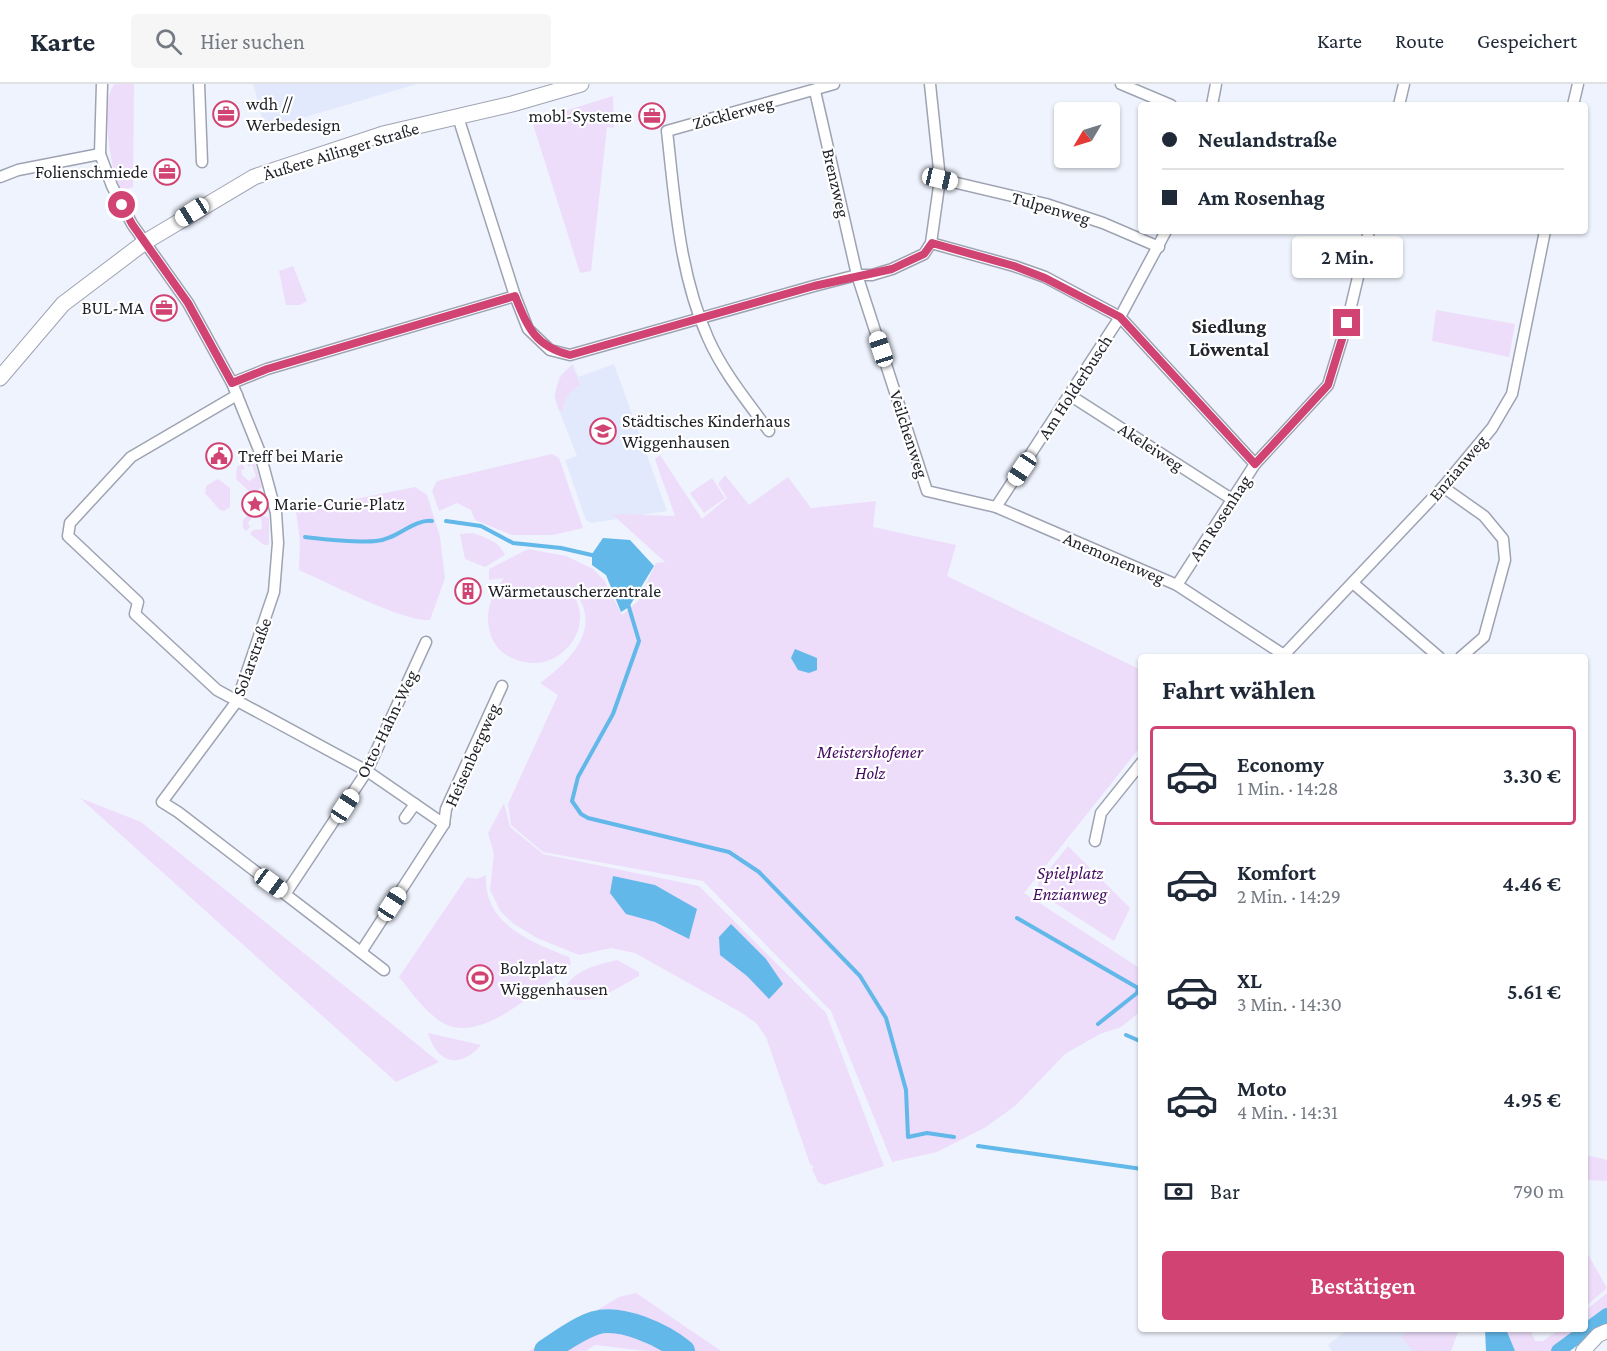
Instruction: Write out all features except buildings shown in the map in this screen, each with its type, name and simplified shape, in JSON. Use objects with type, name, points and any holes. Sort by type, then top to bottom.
[{"type":"main road","name":"Äußere Ailinger Straße","points":[[0,378],[63,304],[145,242],[254,177],[372,138],[581,84]]},
{"type":"street","points":[[0,177],[18,170],[100,154],[102,84]]},
{"type":"street","points":[[199,84],[202,162]]},
{"type":"street","name":"Zöcklerweg","points":[[701,318],[681,253],[667,131],[834,84]]},
{"type":"street","points":[[458,117],[515,296],[528,329],[550,350],[570,355],[857,275],[872,275],[892,269],[924,254],[932,243],[940,179],[930,84]]},
{"type":"street","points":[[1121,84],[1164,102]]},
{"type":"street","points":[[1213,102],[1216,84]]},
{"type":"street","points":[[1400,102],[1404,84]]},
{"type":"street","points":[[1574,102],[1578,84]]},
{"type":"street","name":"Brenzweg","points":[[814,91],[857,275]]},
{"type":"street","name":"Solarstraße","points":[[100,154],[112,186],[145,242],[188,303],[232,383],[259,450],[276,513],[278,543],[274,592],[237,701],[162,802],[286,893],[384,970]]},
{"type":"street","name":"Tulpenweg","points":[[940,179],[1046,204],[1103,223],[1159,247]]},
{"type":"street","name":"Am Holderbusch","points":[[996,507],[1071,396],[1120,317],[1165,234]]},
{"type":"street","name":"Am Rosenhag","points":[[1177,585],[1230,498],[1255,464],[1328,385],[1347,323],[1368,234]]},
{"type":"street","name":"Enzianweg","points":[[1286,654],[1443,487],[1492,428],[1512,394],[1544,234]]},
{"type":"street","points":[[932,243],[1014,266],[1045,278],[1120,317],[1255,464]]},
{"type":"street","name":"Veilchenweg","points":[[857,275],[927,491]]},
{"type":"street","points":[[232,383],[267,369],[515,296]]},
{"type":"street","points":[[701,318],[718,358],[769,431]]},
{"type":"street","name":"Heisenbergweg","points":[[237,395],[131,457],[70,523],[67,529],[68,536],[138,602],[135,614],[218,690],[367,771],[444,824]]},
{"type":"street","name":"Akeleiweg","points":[[1071,396],[1230,498]]},
{"type":"street","points":[[1443,487],[1484,516],[1503,539],[1504,560],[1484,637],[1464,654]]},
{"type":"street","name":"Anemonenweg","points":[[927,491],[996,507],[1177,585],[1281,654]]},
{"type":"street","points":[[1354,584],[1436,654]]},
{"type":"street","name":"Otto-Hahn-Weg","points":[[286,893],[367,771],[426,642]]},
{"type":"street","name":"Heisenbergweg","points":[[361,952],[444,824],[446,809],[502,686]]},
{"type":"street","points":[[1095,841],[1101,813],[1138,767]]},
{"type":"street","points":[[405,818],[415,804]]},
{"type":"street","points":[[1583,1351],[1598,1335],[1607,1331]]},
{"type":"shaded area","points":[[253,84],[417,84],[265,129]]},
{"type":"shaded area","name":"Städtisches Kinderhaus Wiggenhausen","points":[[573,364],[578,377],[614,364],[667,511],[591,523],[586,520],[565,460],[577,456],[554,397],[560,376]]},
{"type":"shaded area","points":[[1344,1332],[1418,1332],[1421,1351],[1332,1351],[1328,1345]]},
{"type":"green space","points":[[115,84],[134,84],[133,187],[120,191],[110,153],[107,119],[110,92]]},
{"type":"green space","points":[[613,96],[614,128],[607,127],[591,271],[580,273],[532,121]]},
{"type":"green space","points":[[293,266],[307,301],[300,305],[286,305],[279,271]]},
{"type":"green space","points":[[1436,310],[1515,324],[1509,357],[1432,341]]},
{"type":"green space","points":[[572,365],[580,385],[568,395],[563,411],[560,412],[556,398],[557,386]]},
{"type":"green space","points":[[552,454],[559,458],[583,528],[553,535],[512,535],[475,520],[471,510],[457,503],[439,511],[432,491],[437,481]]},
{"type":"green space","name":"Meistershofener Holz","points":[[660,455],[702,519],[727,498],[718,484],[725,475],[749,505],[788,477],[811,508],[876,501],[873,527],[956,545],[947,576],[1138,669],[1138,750],[1024,893],[1138,967],[1138,1013],[1121,1027],[1100,1034],[1065,1054],[1015,1106],[986,1127],[937,1152],[892,1162],[831,1011],[703,881],[543,852],[511,825],[508,804],[558,695],[540,683],[573,653],[585,629],[585,615],[581,602],[571,588],[580,614],[579,627],[571,643],[557,656],[540,663],[515,659],[494,643],[489,631],[490,604],[495,590],[504,578],[489,580],[489,569],[528,549],[566,556],[593,569],[604,580],[622,615],[638,601],[656,563],[665,562],[612,514],[675,516],[655,459]]},
{"type":"green space","points":[[247,462],[255,463],[262,487],[252,494],[236,479],[237,467],[242,464],[245,469],[241,470],[242,475],[249,481],[256,476],[252,465],[248,467]]},
{"type":"green space","points":[[712,478],[725,498],[704,513],[690,493]]},
{"type":"green space","points":[[218,479],[230,488],[230,507],[224,511],[220,510],[205,493],[206,486]]},
{"type":"green space","points":[[415,487],[427,495],[440,537],[445,578],[430,620],[402,615],[299,570],[300,541],[296,511]]},
{"type":"green space","points":[[251,512],[269,518],[269,545],[264,545],[250,534],[253,530],[262,529],[261,518],[252,517],[248,523],[250,527],[246,531],[243,528],[243,520]]},
{"type":"green space","points":[[473,533],[496,543],[505,555],[485,567],[465,559],[460,534]]},
{"type":"green space","points":[[80,798],[141,822],[439,1062],[396,1082]]},
{"type":"green space","points":[[504,803],[510,827],[543,854],[699,886],[826,1013],[884,1166],[824,1185],[818,1182],[766,1037],[756,1023],[635,953],[611,948],[579,955],[537,938],[514,924],[501,912],[490,890],[494,854],[488,833]]},
{"type":"green space","name":"Spielplatz Enzianweg","points":[[1068,846],[1130,908],[1114,941],[1038,892],[1038,883]]},
{"type":"green space","points":[[486,875],[487,892],[492,906],[501,919],[525,937],[569,957],[571,964],[498,1018],[465,1028],[450,1026],[435,1018],[399,977],[467,877],[477,879]]},
{"type":"green space","points":[[617,960],[639,972],[639,976],[601,996],[590,999],[572,998],[564,992],[572,978],[593,967]]},
{"type":"green space","points":[[428,1033],[481,1045],[465,1058],[450,1060],[437,1051]]},
{"type":"green space","points":[[1588,1155],[1607,1160],[1607,1181],[1588,1180]]},
{"type":"green space","points":[[1588,1255],[1607,1288],[1588,1304]]},
{"type":"green space","points":[[636,1293],[721,1351],[646,1351],[595,1345],[586,1351],[529,1351],[619,1297]]},
{"type":"green space","points":[[1607,1293],[1607,1312],[1588,1326],[1588,1308]]},
{"type":"green space","points":[[1407,1332],[1458,1332],[1451,1351],[1413,1351],[1401,1337]]},
{"type":"green space","points":[[1507,1332],[1531,1332],[1535,1341],[1543,1341],[1556,1332],[1580,1332],[1554,1351],[1515,1351]]},
{"type":"water","points":[[603,538],[630,540],[654,566],[629,607],[621,612],[606,575],[592,565],[592,554]]},
{"type":"water","points":[[795,649],[817,658],[817,670],[809,673],[798,670],[791,658]]},
{"type":"water","points":[[613,876],[655,885],[697,909],[689,939],[655,922],[626,914],[610,893]]},
{"type":"water","points":[[731,924],[766,959],[783,984],[769,999],[747,976],[720,955],[719,937]]},
{"type":"water","points":[[1485,1332],[1507,1332],[1515,1351],[1486,1351]]},
{"type":"waterway","points":[[305,537],[376,541],[391,537],[418,523],[432,521]]},
{"type":"waterway","points":[[446,521],[481,526],[513,543],[561,548],[596,556]]},
{"type":"waterway","points":[[628,604],[639,641],[613,714],[578,777],[572,801],[581,814],[588,818],[729,852],[759,872],[860,976],[886,1018],[906,1090],[908,1137],[927,1133],[954,1137]]},
{"type":"waterway","points":[[1017,918],[1138,988],[1137,993],[1098,1024]]},
{"type":"waterway","points":[[1126,1035],[1138,1040]]},
{"type":"waterway","points":[[978,1146],[1138,1168]]},
{"type":"waterway","points":[[1588,1329],[1607,1315]]},
{"type":"waterway","points":[[546,1351],[582,1328],[605,1321],[641,1328],[683,1351]]},
{"type":"waterway","points":[[1558,1351],[1584,1332]]},
{"type":"place","name":"wdh // Werbedesign","points":[[226,114]]},
{"type":"place","name":"mobl-Systeme","points":[[652,116]]},
{"type":"place","name":"Folienschmiede","points":[[167,172]]},
{"type":"place","name":"BUL-MA","points":[[164,308]]},
{"type":"place","name":"Städtisches Kinderhaus Wiggenhausen","points":[[603,431]]},
{"type":"place","name":"Treff bei Marie","points":[[219,456]]},
{"type":"place","name":"Marie-Curie-Platz","points":[[255,504]]},
{"type":"place","name":"Wärmetauscherzentrale","points":[[468,591]]},
{"type":"place","name":"Bolzplatz Wiggenhausen","points":[[480,978]]},
{"type":"district","name":"Siedlung Löwental","points":[[1229,338]]},
{"type":"route","points":[[122,205],[132,224],[188,303],[232,383],[267,369],[515,296],[528,329],[550,350],[570,355],[814,286],[892,269],[924,254],[932,243],[975,257],[1014,266],[1045,278],[1120,317],[1255,464],[1328,385],[1347,323]]}]
